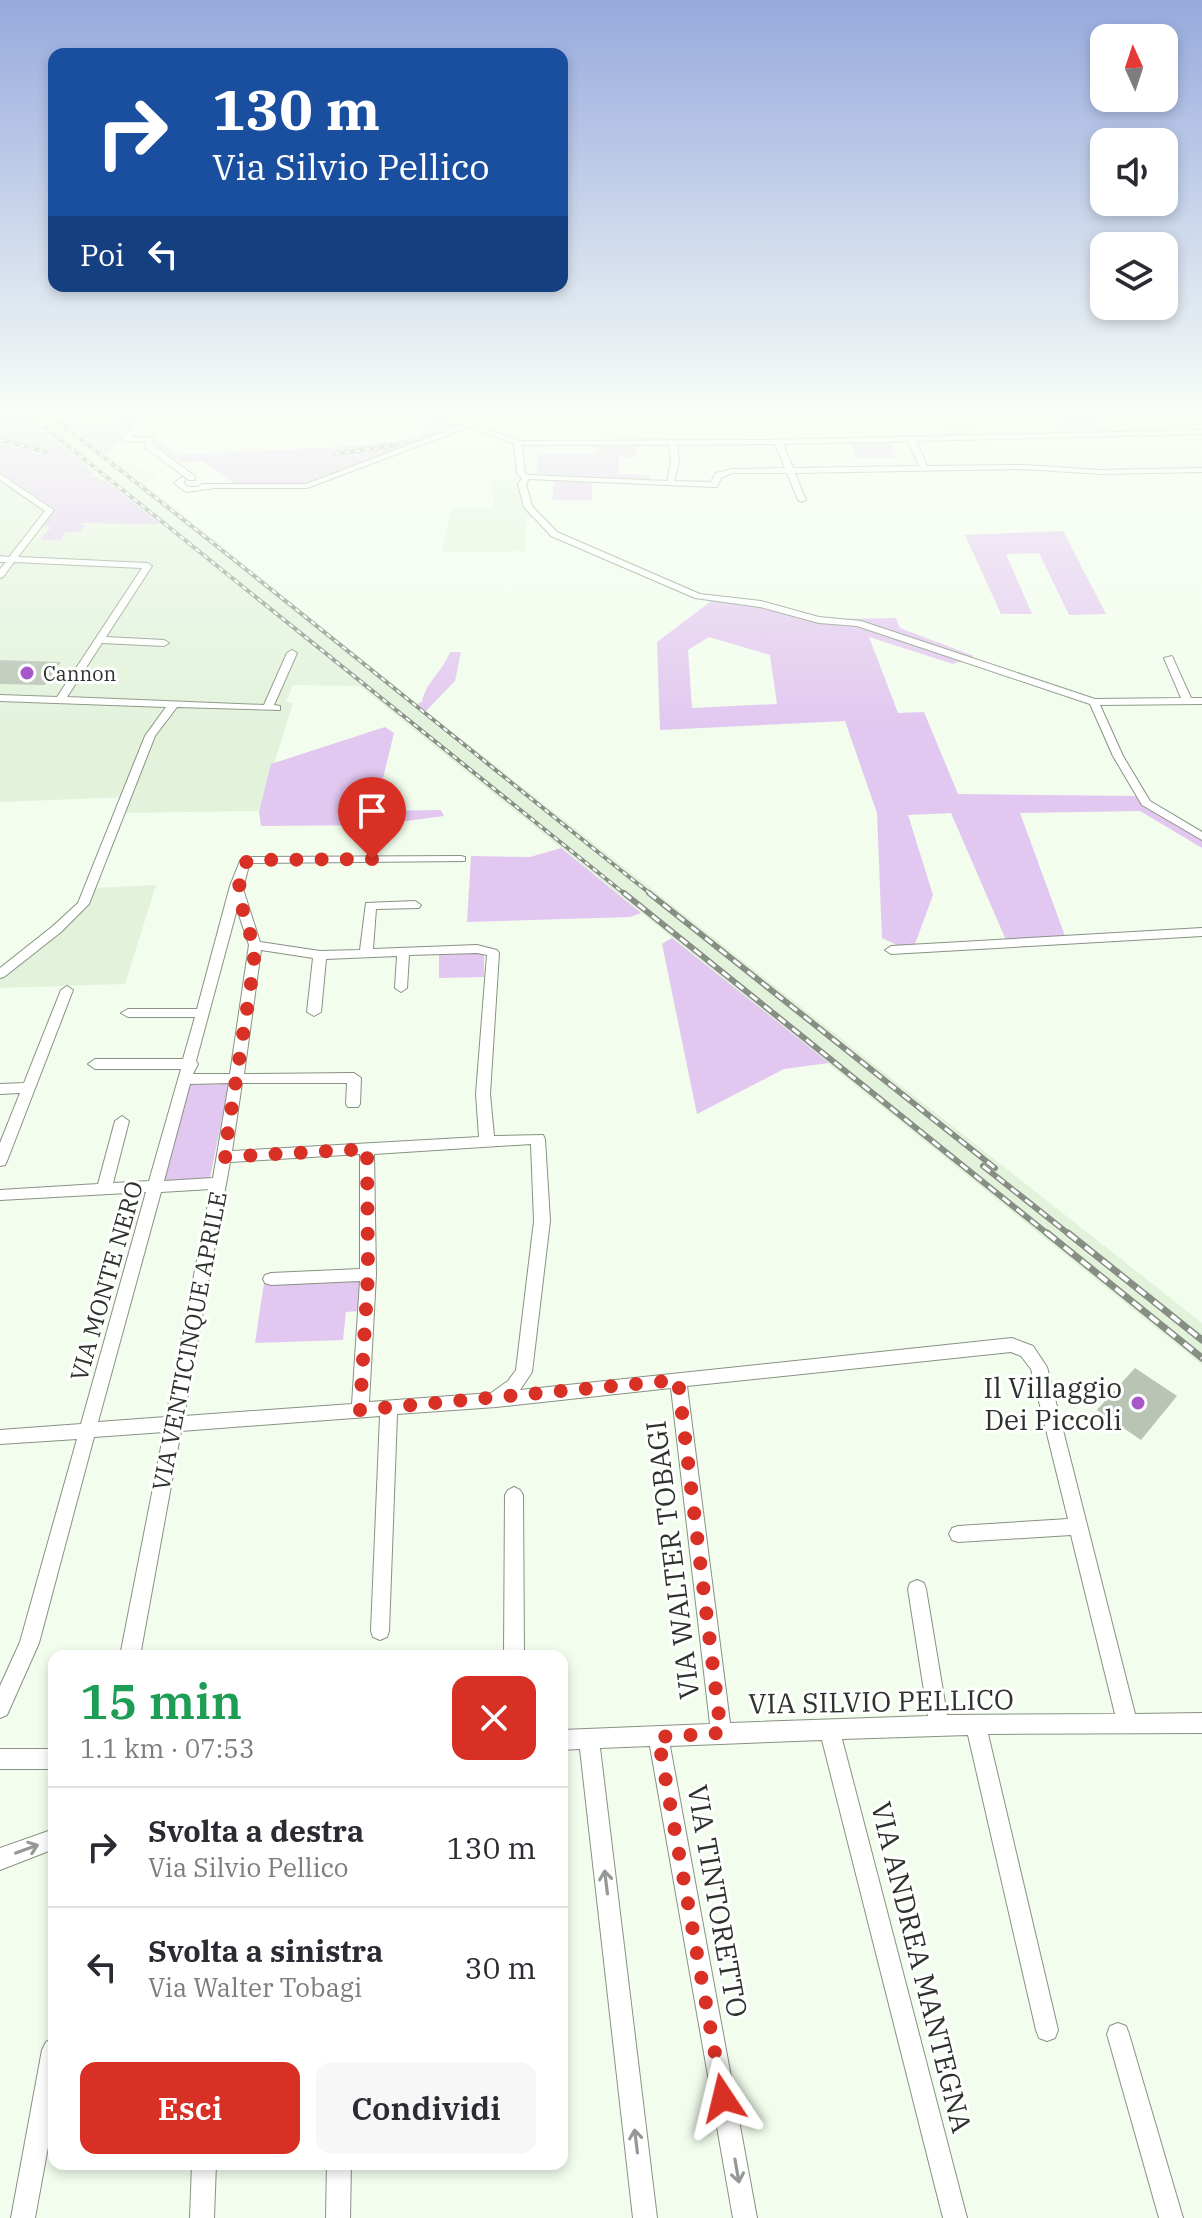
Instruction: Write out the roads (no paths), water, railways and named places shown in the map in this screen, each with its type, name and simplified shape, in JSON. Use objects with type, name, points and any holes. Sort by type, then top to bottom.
[{"type":"street","points":[[0,575],[42,521]]},
{"type":"street","points":[[543,521],[561,537],[703,598],[761,604],[819,620],[858,623],[1094,702],[1202,701]]},
{"type":"street","points":[[0,559],[147,565],[60,700]]},
{"type":"street","points":[[99,640],[164,643]]},
{"type":"street","points":[[0,698],[272,707],[292,653]]},
{"type":"street","points":[[1169,658],[1187,701]]},
{"type":"street","points":[[1094,702],[1118,756],[1146,803],[1202,837]]},
{"type":"street","points":[[0,974],[83,904],[150,736],[174,704]]},
{"type":"street","name":"VIA MONTE NERO","points":[[0,1708],[29,1643],[189,1072],[244,863],[252,860],[461,859]]},
{"type":"street","name":"VIA VENTICINQUE APRILE","points":[[131,1650],[224,1157],[255,945],[236,885]]},
{"type":"street","points":[[366,953],[370,906],[415,905]]},
{"type":"street","points":[[891,950],[1202,932]]},
{"type":"street","points":[[255,945],[320,955],[489,949],[493,953],[483,1094],[487,1142]]},
{"type":"street","points":[[401,988],[403,952]]},
{"type":"street","points":[[314,1012],[320,955]]},
{"type":"street","points":[[0,1161],[67,990]]},
{"type":"street","points":[[128,1013],[204,1013]]},
{"type":"street","points":[[95,1064],[236,1079],[354,1078],[353,1104]]},
{"type":"street","points":[[0,1089],[29,1088]]},
{"type":"street","points":[[104,1191],[122,1121]]},
{"type":"street","points":[[224,1157],[538,1139],[542,1221],[524,1372],[514,1386],[496,1400]]},
{"type":"street","points":[[360,1410],[368,1275],[367,1149]]},
{"type":"street","points":[[0,1195],[219,1183]]},
{"type":"street","points":[[271,1279],[368,1275]]},
{"type":"street","points":[[0,1437],[496,1400],[1000,1346],[1027,1351],[1039,1367],[1127,1723]]},
{"type":"street","name":"VIA WALTER TOBAGI","points":[[678,1380],[721,1733]]},
{"type":"street","points":[[380,1631],[389,1408]]},
{"type":"street","points":[[514,1495],[514,1650]]},
{"type":"street","points":[[958,1534],[1080,1526]]},
{"type":"street","points":[[917,1589],[939,1725]]},
{"type":"street","name":"VIA SILVIO PELLICO","points":[[568,1740],[939,1725],[1202,1723]]},
{"type":"street","points":[[976,1726],[1047,2030]]},
{"type":"street","name":"VIA ANDREA MANTEGNA","points":[[830,1731],[955,2218]]},
{"type":"street","name":"VIA TINTORETTO","points":[[658,1737],[745,2218]]},
{"type":"street","points":[[589,1739],[645,2218]]},
{"type":"street","points":[[0,1759],[48,1759]]},
{"type":"street","points":[[0,1859],[48,1841]]},
{"type":"street","points":[[1118,2034],[1171,2218]]},
{"type":"street","points":[[23,2218],[48,2083]]},
{"type":"street","points":[[202,2218],[204,2170]]},
{"type":"street","points":[[338,2218],[339,2170]]},
{"type":"railway","points":[[161,521],[626,895]]},
{"type":"railway","points":[[184,521],[652,895]]},
{"type":"railway","points":[[624,893],[1049,1235]]},
{"type":"railway","points":[[649,893],[995,1168]]},
{"type":"railway","points":[[983,1166],[1070,1235]]},
{"type":"railway","points":[[1047,1233],[1202,1358]]},
{"type":"railway","points":[[1068,1233],[1202,1340]]},
{"type":"place","name":"Cannon","points":[[27,673]]},
{"type":"place","name":"Il Villaggio Dei Piccoli","points":[[1138,1403]]}]
